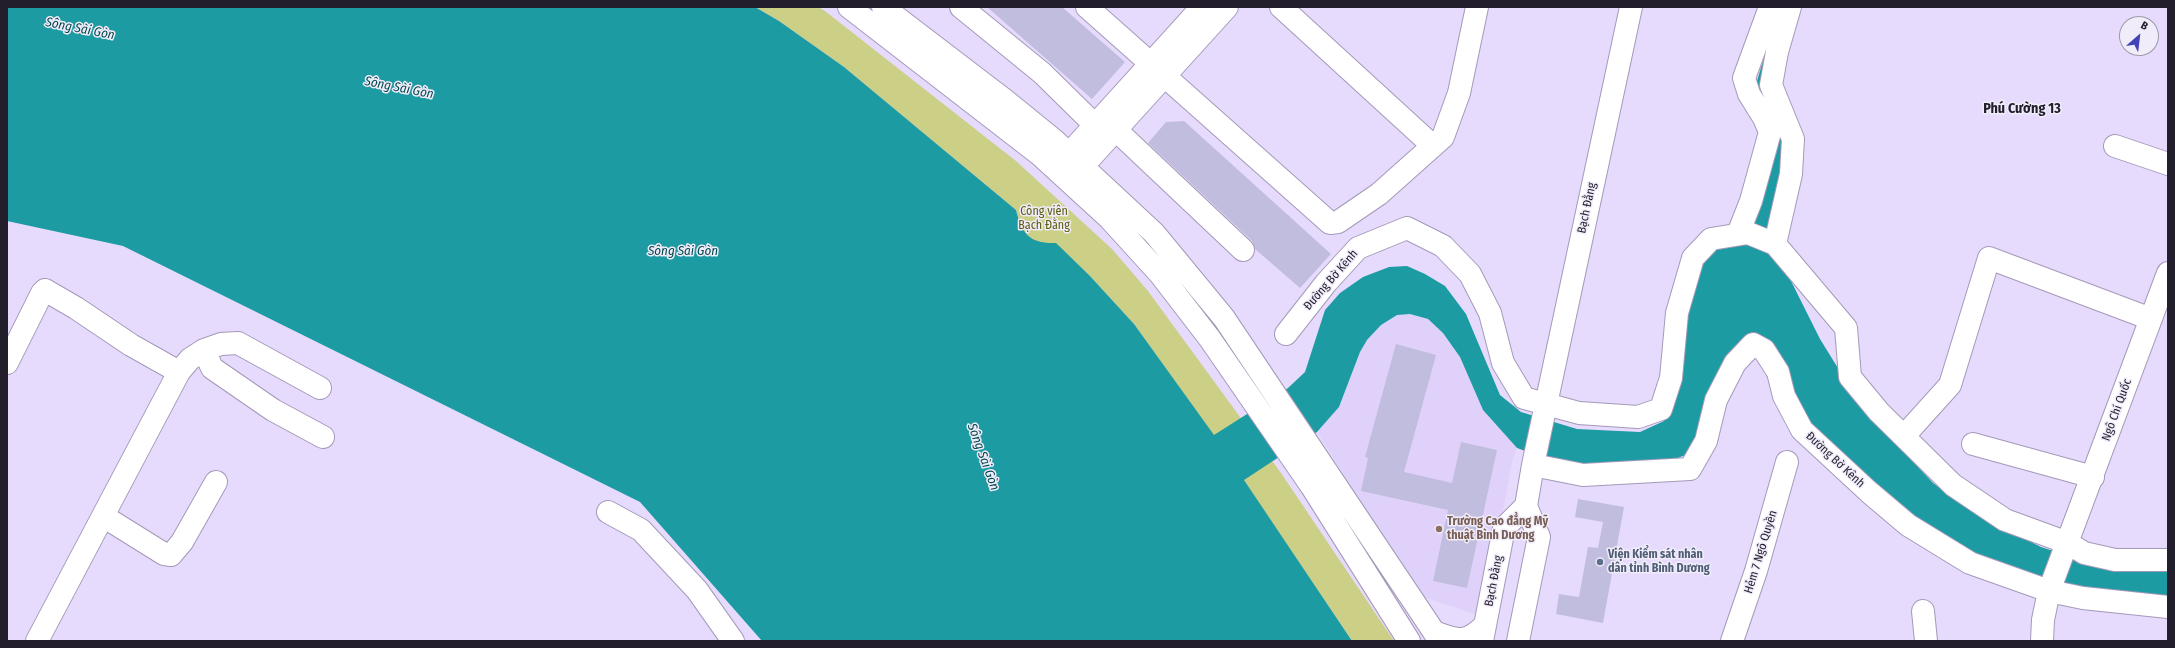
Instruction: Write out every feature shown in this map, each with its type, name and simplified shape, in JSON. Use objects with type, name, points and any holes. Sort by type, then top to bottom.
[{"type":"street","points":[[849,7],[1154,232],[1224,318],[1437,636],[1463,640],[1484,633]]},
{"type":"street","points":[[883,7],[1006,101],[1069,168],[1110,219],[1160,274],[1210,339],[1312,487],[1409,641]]},
{"type":"street","points":[[961,7],[1106,127],[1243,250]]},
{"type":"street","points":[[1087,7],[1330,223],[1338,222],[1379,194],[1442,137],[1459,93],[1477,7]]},
{"type":"street","points":[[1157,70],[1202,7]]},
{"type":"street","points":[[1069,168],[1157,70],[1227,7]]},
{"type":"street","points":[[1280,7],[1433,146]]},
{"type":"street","name":"Bạch Đằng","points":[[1533,465],[1631,7]]},
{"type":"street","points":[[1770,7],[1744,78],[1749,94],[1764,118],[1770,132],[1751,201],[1757,238],[1846,328],[1850,377],[1880,412],[1918,452],[1953,485],[2005,520],[2068,545],[2084,553],[2115,560],[2168,560]]},
{"type":"street","points":[[1757,238],[1791,174],[1793,139],[1771,85],[1777,52],[1790,7]]},
{"type":"street","points":[[2115,146],[2168,164]]},
{"type":"street","name":"Đường Bờ Kênh","points":[[1286,334],[1326,283],[1358,248],[1407,228],[1442,246],[1470,274],[1490,313],[1502,363],[1524,398],[1545,407],[1579,413],[1638,417],[1661,409],[1671,378],[1677,313],[1693,258],[1711,239],[1757,238]]},
{"type":"street","points":[[1904,436],[1950,386],[1989,258],[2151,319]]},
{"type":"street","name":"Ngô Chí Quốc","points":[[2050,590],[2168,273]]},
{"type":"street","points":[[7,363],[42,293],[45,290],[76,308],[131,345],[179,372]]},
{"type":"street","points":[[37,641],[179,372],[190,359],[204,350],[221,344],[238,343],[320,388]]},
{"type":"street","name":"Đường Bờ Kênh","points":[[1533,465],[1583,475],[1690,469],[1706,441],[1716,400],[1735,363],[1753,344],[1764,350],[1778,372],[1784,396],[1802,430],[1908,525],[1970,563],[2050,590],[2083,598],[2168,608]]},
{"type":"street","points":[[204,350],[212,368],[273,410],[323,437]]},
{"type":"street","points":[[1973,444],[2093,477]]},
{"type":"street","name":"Hẻm 7 Ngô Quyền","points":[[1732,641],[1761,557],[1787,462]]},
{"type":"street","points":[[1518,641],[1539,537],[1526,506],[1533,465]]},
{"type":"street","points":[[103,516],[164,554],[171,555],[182,542],[216,482]]},
{"type":"street","name":"Bạch Đằng","points":[[1484,633],[1504,528],[1526,506]]},
{"type":"street","points":[[608,512],[641,530],[697,590],[733,641]]},
{"type":"street","points":[[2042,641],[2043,620],[2050,590]]},
{"type":"street","points":[[1923,611],[1926,641]]},
{"type":"shaded area","name":"Trường Cao đẳng Mỹ thuật Bình Dương","points":[[1410,314],[1428,319],[1443,333],[1460,357],[1483,410],[1517,448],[1512,462],[1484,617],[1420,596],[1317,432],[1339,407],[1360,352],[1367,340],[1381,325],[1397,315]]},
{"type":"green space","name":"Công viên Bạch Đằng","points":[[755,7],[818,7],[825,11],[1016,161],[1112,249],[1148,291],[1281,473],[1394,641],[1352,641],[1214,436],[1134,324],[1090,276],[1056,244],[1040,242],[1028,236],[1021,225],[1016,210],[844,67],[779,21]]},
{"type":"water","name":"Sông Sài Gòn","points":[[7,7],[755,7],[779,21],[844,67],[1016,210],[1021,225],[1028,236],[1040,242],[1056,243],[1090,276],[1134,324],[1214,435],[1288,388],[1305,372],[1325,310],[1340,293],[1363,277],[1389,267],[1407,266],[1425,274],[1445,286],[1466,314],[1500,395],[1521,412],[1577,429],[1640,432],[1664,421],[1674,396],[1688,309],[1701,266],[1718,248],[1755,220],[1777,151],[1778,141],[1758,91],[1757,81],[1779,7],[1770,76],[1787,124],[1774,257],[1787,273],[1820,339],[1862,407],[1933,483],[1979,516],[2041,547],[2094,564],[2168,569],[2168,605],[2064,589],[1931,536],[1832,450],[1800,411],[1753,337],[1701,425],[1688,454],[1660,465],[1583,466],[1561,464],[1517,448],[1483,410],[1460,357],[1443,333],[1428,319],[1410,314],[1397,315],[1381,325],[1367,340],[1360,352],[1339,407],[1317,432],[1244,480],[1352,641],[762,641],[640,502],[123,246],[7,221]]},
{"type":"building","points":[[987,7],[1062,7],[1125,62],[1092,99]]},
{"type":"building","points":[[1184,121],[1331,254],[1300,288],[1255,249],[1252,241],[1148,143],[1166,122]]},
{"type":"building","points":[[1396,344],[1436,355],[1404,472],[1452,483],[1461,442],[1497,450],[1467,588],[1433,581],[1448,510],[1361,491],[1368,458],[1365,457]]},
{"type":"building","name":"Viện Kiểm sát nhân dân tỉnh Bình Dương","points":[[1578,499],[1624,507],[1603,623],[1556,614],[1559,594],[1579,597],[1588,547],[1598,548],[1603,522],[1575,517]]},
{"type":"place","name":"Trường Cao đẳng Mỹ thuật Bình Dương","points":[[1439,529]]},
{"type":"place","name":"Viện Kiểm sát nhân dân tỉnh Bình Dương","points":[[1600,562]]},
{"type":"district","name":"Phú Cường 13","points":[[2022,109]]}]
